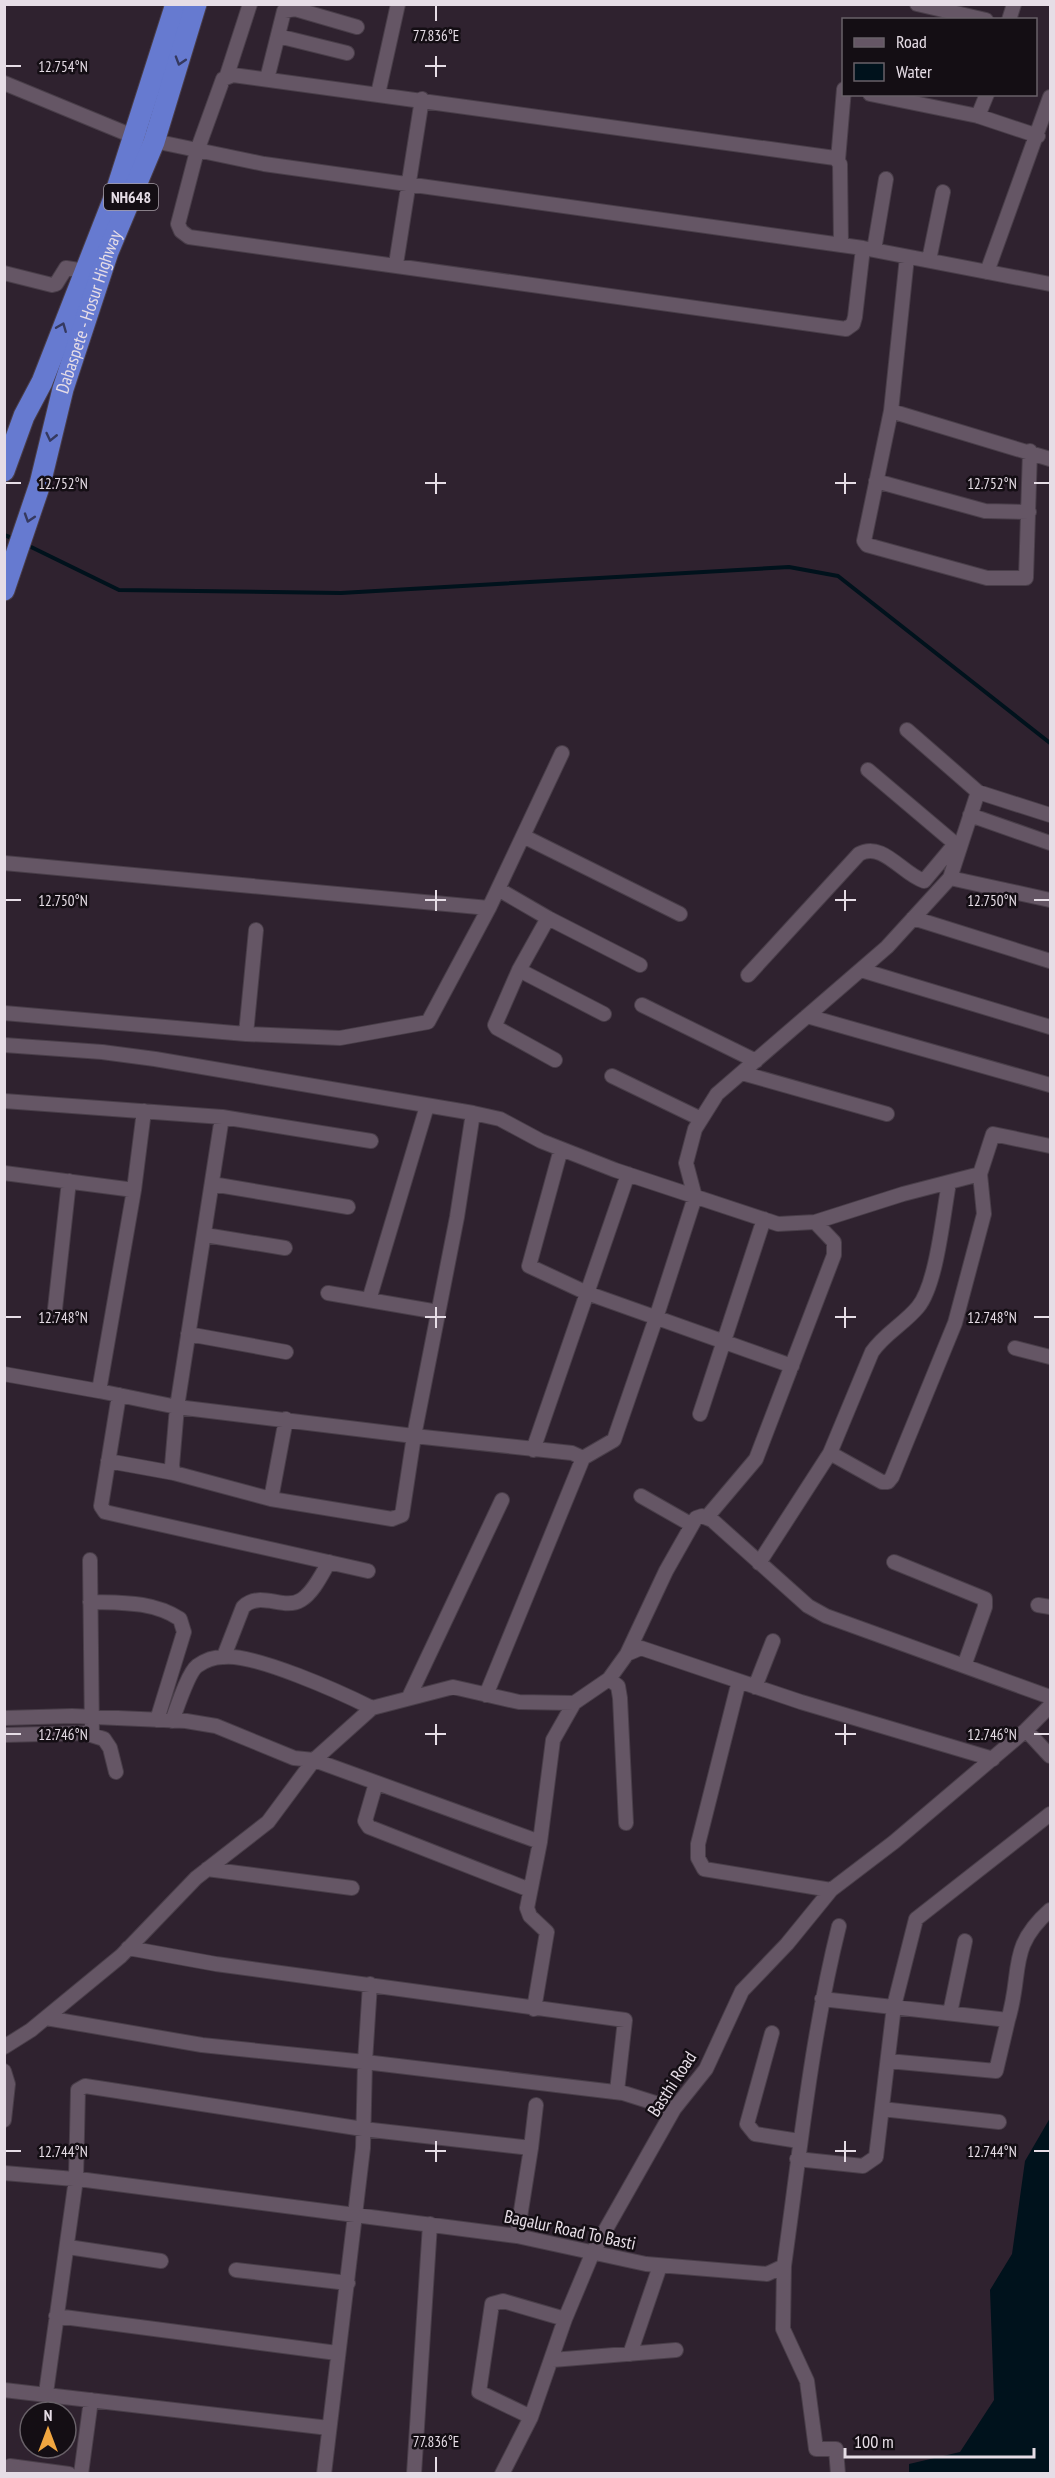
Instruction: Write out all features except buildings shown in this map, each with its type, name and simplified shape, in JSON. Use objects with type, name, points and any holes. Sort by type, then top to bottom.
[{"type":"highway","name":"NH648","points":[[42,382],[85,271],[145,140],[176,4]]},
{"type":"highway","name":"Dabaspete - Hosur Highway","points":[[4,590],[40,484],[63,389],[145,140],[196,4]]},
{"type":"highway","name":"Dabaspete - Hosur Highway","points":[[5,469],[24,416],[42,382]]},
{"type":"highway","points":[[42,382],[63,389]]},
{"type":"street","points":[[250,4],[227,75],[223,79],[197,151],[178,224],[181,231],[189,237],[396,264],[846,330],[853,324],[855,317],[868,249],[886,179]]},
{"type":"street","points":[[378,94],[398,4]]},
{"type":"street","points":[[917,4],[977,18]]},
{"type":"street","points":[[267,80],[283,15],[289,9],[357,27]]},
{"type":"street","points":[[278,36],[347,53]]},
{"type":"street","points":[[227,75],[422,99],[838,160]]},
{"type":"street","points":[[4,83],[145,140],[264,164],[410,182],[868,249],[1050,284]]},
{"type":"street","points":[[841,245],[838,160],[843,96]]},
{"type":"street","points":[[880,96],[978,116],[1038,136]]},
{"type":"street","points":[[978,116],[986,96]]},
{"type":"street","points":[[987,272],[1038,136],[1050,97]]},
{"type":"street","points":[[396,264],[422,99]]},
{"type":"street","points":[[929,260],[943,192]]},
{"type":"street","points":[[907,256],[891,411],[864,535],[867,545],[987,578],[1026,578],[1030,451]]},
{"type":"street","points":[[4,273],[52,285],[56,284],[66,268],[85,271]]},
{"type":"street","points":[[891,411],[1030,451],[1050,459]]},
{"type":"street","points":[[876,481],[985,511],[1029,512]]},
{"type":"street","points":[[907,730],[978,792],[1050,815]]},
{"type":"street","points":[[4,1013],[246,1034],[340,1038],[428,1022],[489,908],[562,753]]},
{"type":"street","points":[[868,770],[957,845]]},
{"type":"street","points":[[486,1695],[583,1458],[614,1440],[694,1197],[686,1163],[694,1129],[717,1094],[887,947],[950,878],[957,845],[978,792]]},
{"type":"street","points":[[970,816],[1050,843]]},
{"type":"street","points":[[523,836],[680,914]]},
{"type":"street","points":[[748,975],[860,854],[867,850],[877,850],[924,880],[957,845]]},
{"type":"street","points":[[4,863],[489,908]]},
{"type":"street","points":[[950,878],[1050,900]]},
{"type":"street","points":[[498,889],[548,918],[640,965]]},
{"type":"street","points":[[548,918],[519,970],[495,1025],[555,1060]]},
{"type":"street","points":[[913,918],[1050,961]]},
{"type":"street","points":[[246,1034],[256,930]]},
{"type":"street","points":[[519,970],[604,1014]]},
{"type":"street","points":[[861,970],[1050,1027]]},
{"type":"street","points":[[642,1005],[756,1061]]},
{"type":"street","points":[[807,1016],[1050,1085]]},
{"type":"street","points":[[4,1045],[102,1052],[155,1059],[500,1119],[561,1149],[694,1197],[778,1224],[815,1222],[980,1174]]},
{"type":"street","points":[[742,1073],[887,1114]]},
{"type":"street","points":[[612,1076],[701,1119]]},
{"type":"street","points":[[4,1101],[222,1117],[371,1141]]},
{"type":"street","points":[[369,1300],[427,1106]]},
{"type":"street","points":[[99,1391],[134,1190],[144,1111]]},
{"type":"street","points":[[108,1461],[174,1473],[271,1499],[398,1518],[402,1515],[414,1436],[474,1113]]},
{"type":"street","points":[[174,1473],[172,1466],[177,1407],[222,1117]]},
{"type":"street","points":[[830,1453],[882,1482],[888,1482],[892,1477],[955,1323],[984,1214],[980,1174],[993,1134],[1050,1146]]},
{"type":"street","points":[[561,1149],[529,1266],[587,1293],[792,1366]]},
{"type":"street","points":[[4,1173],[134,1190]]},
{"type":"street","points":[[533,1450],[628,1174]]},
{"type":"street","points":[[55,1309],[69,1181]]},
{"type":"street","points":[[759,1563],[830,1453],[872,1352],[879,1341],[895,1330],[920,1306],[930,1281],[948,1183]]},
{"type":"street","points":[[212,1184],[348,1207]]},
{"type":"street","points":[[700,1414],[726,1341],[764,1219]]},
{"type":"street","points":[[534,2009],[547,1932],[527,1912],[540,1842],[553,1740],[574,1703],[609,1679],[627,1654],[666,1572],[696,1518],[707,1517],[756,1459],[836,1248],[834,1242],[815,1222]]},
{"type":"street","points":[[205,1235],[285,1248]]},
{"type":"street","points":[[328,1293],[438,1312]]},
{"type":"street","points":[[188,1334],[286,1352]]},
{"type":"street","points":[[1015,1348],[1050,1357]]},
{"type":"street","points":[[4,1374],[177,1407],[572,1453],[583,1458]]},
{"type":"street","points":[[119,1395],[101,1506],[110,1515],[368,1571]]},
{"type":"street","points":[[271,1499],[286,1419]]},
{"type":"street","points":[[641,1496],[692,1525]]},
{"type":"street","points":[[409,1697],[502,1500]]},
{"type":"street","points":[[707,1517],[808,1606],[826,1616],[1050,1697]]},
{"type":"street","points":[[90,1560],[92,1735]]},
{"type":"street","points":[[224,1656],[243,1607],[257,1599],[298,1602],[305,1597],[329,1562]]},
{"type":"street","points":[[894,1562],[979,1594],[985,1599],[985,1607],[964,1666]]},
{"type":"street","points":[[90,1602],[146,1604],[167,1611],[180,1619],[184,1632],[165,1720]]},
{"type":"street","points":[[755,1687],[772,1641]]},
{"type":"street","points":[[627,1654],[641,1648],[755,1687],[993,1758]]},
{"type":"street","points":[[165,1720],[194,1668],[206,1661],[224,1656],[242,1658],[327,1687],[372,1708]]},
{"type":"street","points":[[609,1679],[618,1686],[620,1698],[626,1823]]},
{"type":"street","points":[[739,1681],[698,1844],[698,1858],[704,1869],[831,1890]]},
{"type":"street","points":[[4,2047],[46,2018],[128,1948],[207,1869],[268,1822],[314,1760],[372,1708],[453,1687],[519,1702],[574,1703]]},
{"type":"street","name":"Basthi Road","points":[[502,2474],[531,2417],[565,2319],[593,2252],[674,2109],[706,2069],[742,1991],[787,1944],[831,1890],[873,1860],[1026,1730],[1050,1706]]},
{"type":"street","points":[[4,1718],[91,1717],[165,1720],[216,1726],[294,1758],[314,1760],[540,1842]]},
{"type":"street","points":[[1026,1730],[1050,1756]]},
{"type":"street","points":[[4,1735],[92,1735],[104,1739],[110,1748],[116,1772]]},
{"type":"street","points":[[376,1783],[365,1821],[369,1827],[530,1890]]},
{"type":"street","points":[[797,2159],[863,2166],[876,2157],[894,2006],[916,1919],[920,1913],[1050,1814]]},
{"type":"street","points":[[207,1869],[352,1888]]},
{"type":"street","points":[[888,2061],[996,2071],[1008,2020],[1018,1953],[1029,1930],[1050,1910]]},
{"type":"street","points":[[838,2474],[836,2449],[816,2449],[807,2382],[783,2329],[784,2266],[799,2141],[822,1999],[839,1926]]},
{"type":"street","points":[[950,2013],[965,1941]]},
{"type":"street","points":[[128,1948],[216,1964],[625,2020],[617,2091],[674,2109]]},
{"type":"street","points":[[324,2474],[337,2353],[356,2214],[363,2129],[370,1984]]},
{"type":"street","points":[[822,1999],[1008,2020]]},
{"type":"street","points":[[46,2018],[201,2045],[623,2093]]},
{"type":"street","points":[[772,2033],[747,2124],[755,2134],[799,2141]]},
{"type":"street","points":[[4,2071],[8,2084],[4,2120]]},
{"type":"street","points":[[46,2393],[76,2179],[78,2090],[86,2086],[363,2129],[531,2148]]},
{"type":"street","points":[[517,2236],[536,2105]]},
{"type":"street","points":[[882,2109],[999,2122]]},
{"type":"street","name":"Bagalur Road To Basti","points":[[4,2173],[76,2179],[517,2236],[660,2266],[766,2274],[784,2266]]},
{"type":"street","points":[[414,2474],[430,2224]]},
{"type":"street","points":[[68,2247],[160,2261]]},
{"type":"street","points":[[630,2354],[660,2266]]},
{"type":"street","points":[[237,2270],[348,2283]]},
{"type":"street","points":[[531,2417],[479,2392],[492,2304],[503,2301],[565,2319]]},
{"type":"street","points":[[56,2316],[337,2353]]},
{"type":"street","points":[[552,2360],[676,2350]]},
{"type":"street","points":[[4,2391],[46,2393],[329,2428]]},
{"type":"street","points":[[81,2474],[91,2400]]},
{"type":"street","points":[[10,2466],[69,2474]]},
{"type":"water","points":[[1050,2118],[1050,2473],[909,2473],[909,2464],[960,2452],[994,2400],[990,2290],[1012,2254],[1025,2161]]},
{"type":"waterway","points":[[4,535],[15,539]]},
{"type":"waterway","points":[[27,545],[119,590],[341,593],[789,567],[838,576],[1050,743]]}]
